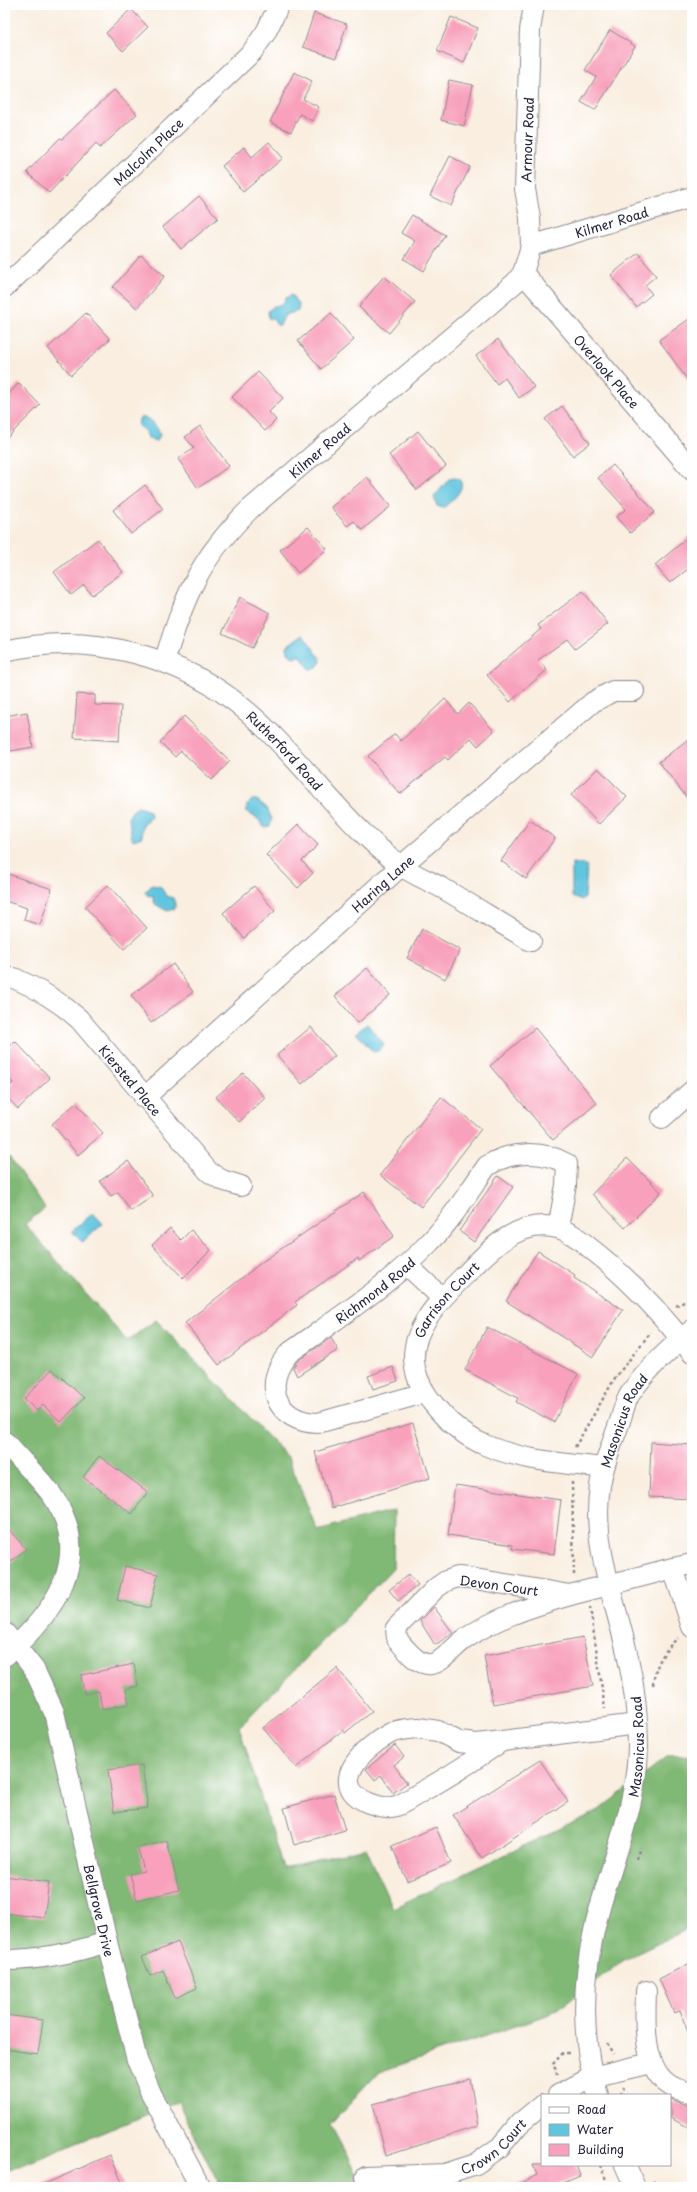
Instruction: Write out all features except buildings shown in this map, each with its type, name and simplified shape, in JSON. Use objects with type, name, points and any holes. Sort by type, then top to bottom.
[{"type":"street","name":"Malcolm Place","points":[[5,287],[252,52],[266,32],[279,5]]},
{"type":"street","name":"Armour Road","points":[[523,272],[531,246],[530,218],[525,189],[530,30],[534,5]]},
{"type":"street","name":"Kilmer Road","points":[[531,246],[692,197]]},
{"type":"street","name":"Kilmer Road","points":[[164,662],[182,605],[194,578],[210,553],[228,530],[256,504],[516,282],[523,272]]},
{"type":"street","name":"Overlook Place","points":[[523,272],[692,470]]},
{"type":"street","name":"Rutherford Road","points":[[5,651],[51,645],[81,645],[115,649],[164,662],[198,677],[227,695],[250,713],[327,796],[373,842],[401,866],[531,941]]},
{"type":"street","name":"Haring Lane","points":[[144,1098],[401,866],[593,702],[613,691],[634,691]]},
{"type":"street","name":"Kiersted Place","points":[[14,978],[40,989],[61,1002],[79,1019],[144,1098],[209,1172],[222,1180],[241,1186]]},
{"type":"street","points":[[662,1118],[692,1091]]},
{"type":"street","name":"Richmond Road","points":[[424,1393],[318,1423],[305,1423],[292,1417],[283,1409],[277,1399],[274,1386],[280,1363],[289,1353],[386,1283],[407,1265],[432,1240],[487,1166],[499,1158],[528,1154],[551,1158],[567,1164],[566,1185],[558,1228]]},
{"type":"street","name":"Garrison Court","points":[[603,1468],[506,1454],[483,1445],[462,1432],[443,1416],[424,1393],[418,1380],[414,1364],[415,1347],[426,1317],[442,1298],[497,1243],[521,1230],[543,1227],[558,1228],[572,1234],[615,1267],[633,1283],[688,1341]]},
{"type":"street","points":[[407,1265],[442,1298]]},
{"type":"street","name":"Masonicus Road","points":[[595,2086],[585,2006],[588,1964],[594,1929],[626,1826],[631,1804],[638,1748],[634,1688],[627,1652],[600,1546],[597,1514],[603,1468],[629,1396],[657,1362],[688,1341]]},
{"type":"street","points":[[5,1442],[51,1495],[62,1512],[68,1533],[70,1553],[67,1575],[60,1594],[43,1619],[9,1645]]},
{"type":"street","points":[[682,1566],[692,1626]]},
{"type":"street","name":"Devon Court","points":[[570,1595],[458,1577],[446,1581],[436,1588],[399,1623],[395,1632],[397,1639],[414,1657],[423,1663],[431,1664],[439,1660],[465,1638],[492,1624],[534,1606],[570,1595],[610,1586],[682,1566]]},
{"type":"street","name":"Bellgrove Drive","points":[[9,1645],[34,1669],[54,1712],[107,1942],[137,2060],[150,2093],[200,2187]]},
{"type":"street","points":[[502,1741],[458,1772],[395,1806],[378,1806],[359,1799],[351,1790],[349,1778],[352,1766],[358,1757],[389,1734],[401,1729],[418,1728],[438,1732],[459,1742],[471,1744],[637,1724]]},
{"type":"street","points":[[5,1960],[32,1960],[73,1953],[107,1942]]},
{"type":"street","points":[[646,1991],[645,2020],[651,2063],[665,2083],[683,2091],[692,2092]]},
{"type":"street","points":[[562,2094],[595,2086],[651,2063]]},
{"type":"street","name":"Crown Court","points":[[366,2177],[445,2174],[476,2164],[500,2147],[519,2124],[541,2106]]},
{"type":"street","points":[[625,2166],[635,2187]]},
{"type":"path","points":[[653,1690],[654,1676],[666,1649],[692,1626]]},
{"type":"path","points":[[600,2166],[606,2177],[607,2187]]},
{"type":"green space","points":[[5,1151],[45,1208],[25,1224],[127,1341],[156,1320],[288,1457],[317,1530],[394,1510],[393,1569],[239,1727],[283,1868],[366,1848],[393,1908],[599,1810],[668,1756],[692,1755],[692,1927],[624,1960],[550,2014],[379,2072],[330,2125],[363,2187],[220,2187],[178,2102],[5,2172]]},
{"type":"water","points":[[292,295],[299,306],[298,311],[285,315],[280,325],[277,325],[273,319],[269,319],[268,311],[274,306],[282,305],[286,298]]},
{"type":"water","points":[[144,417],[158,430],[160,435],[157,441],[149,439],[145,431],[138,426],[139,419]]},
{"type":"water","points":[[449,479],[460,479],[461,488],[459,492],[443,508],[437,506],[434,497]]},
{"type":"water","points":[[303,634],[320,658],[321,662],[316,668],[310,669],[300,655],[294,658],[288,653],[287,646]]},
{"type":"water","points":[[252,800],[257,800],[267,808],[272,819],[270,826],[264,827],[259,820],[247,812],[247,805]]},
{"type":"water","points":[[138,807],[150,811],[151,818],[143,824],[142,837],[133,840],[131,836],[129,818],[132,812]]},
{"type":"water","points":[[572,863],[587,865],[585,897],[581,900],[572,897]]},
{"type":"water","points":[[152,885],[161,887],[166,896],[173,898],[176,906],[174,909],[167,911],[155,904],[152,895],[148,896],[145,892]]},
{"type":"water","points":[[367,1024],[383,1043],[383,1046],[378,1051],[373,1052],[356,1033]]},
{"type":"water","points":[[93,1213],[103,1224],[82,1242],[72,1231]]}]
